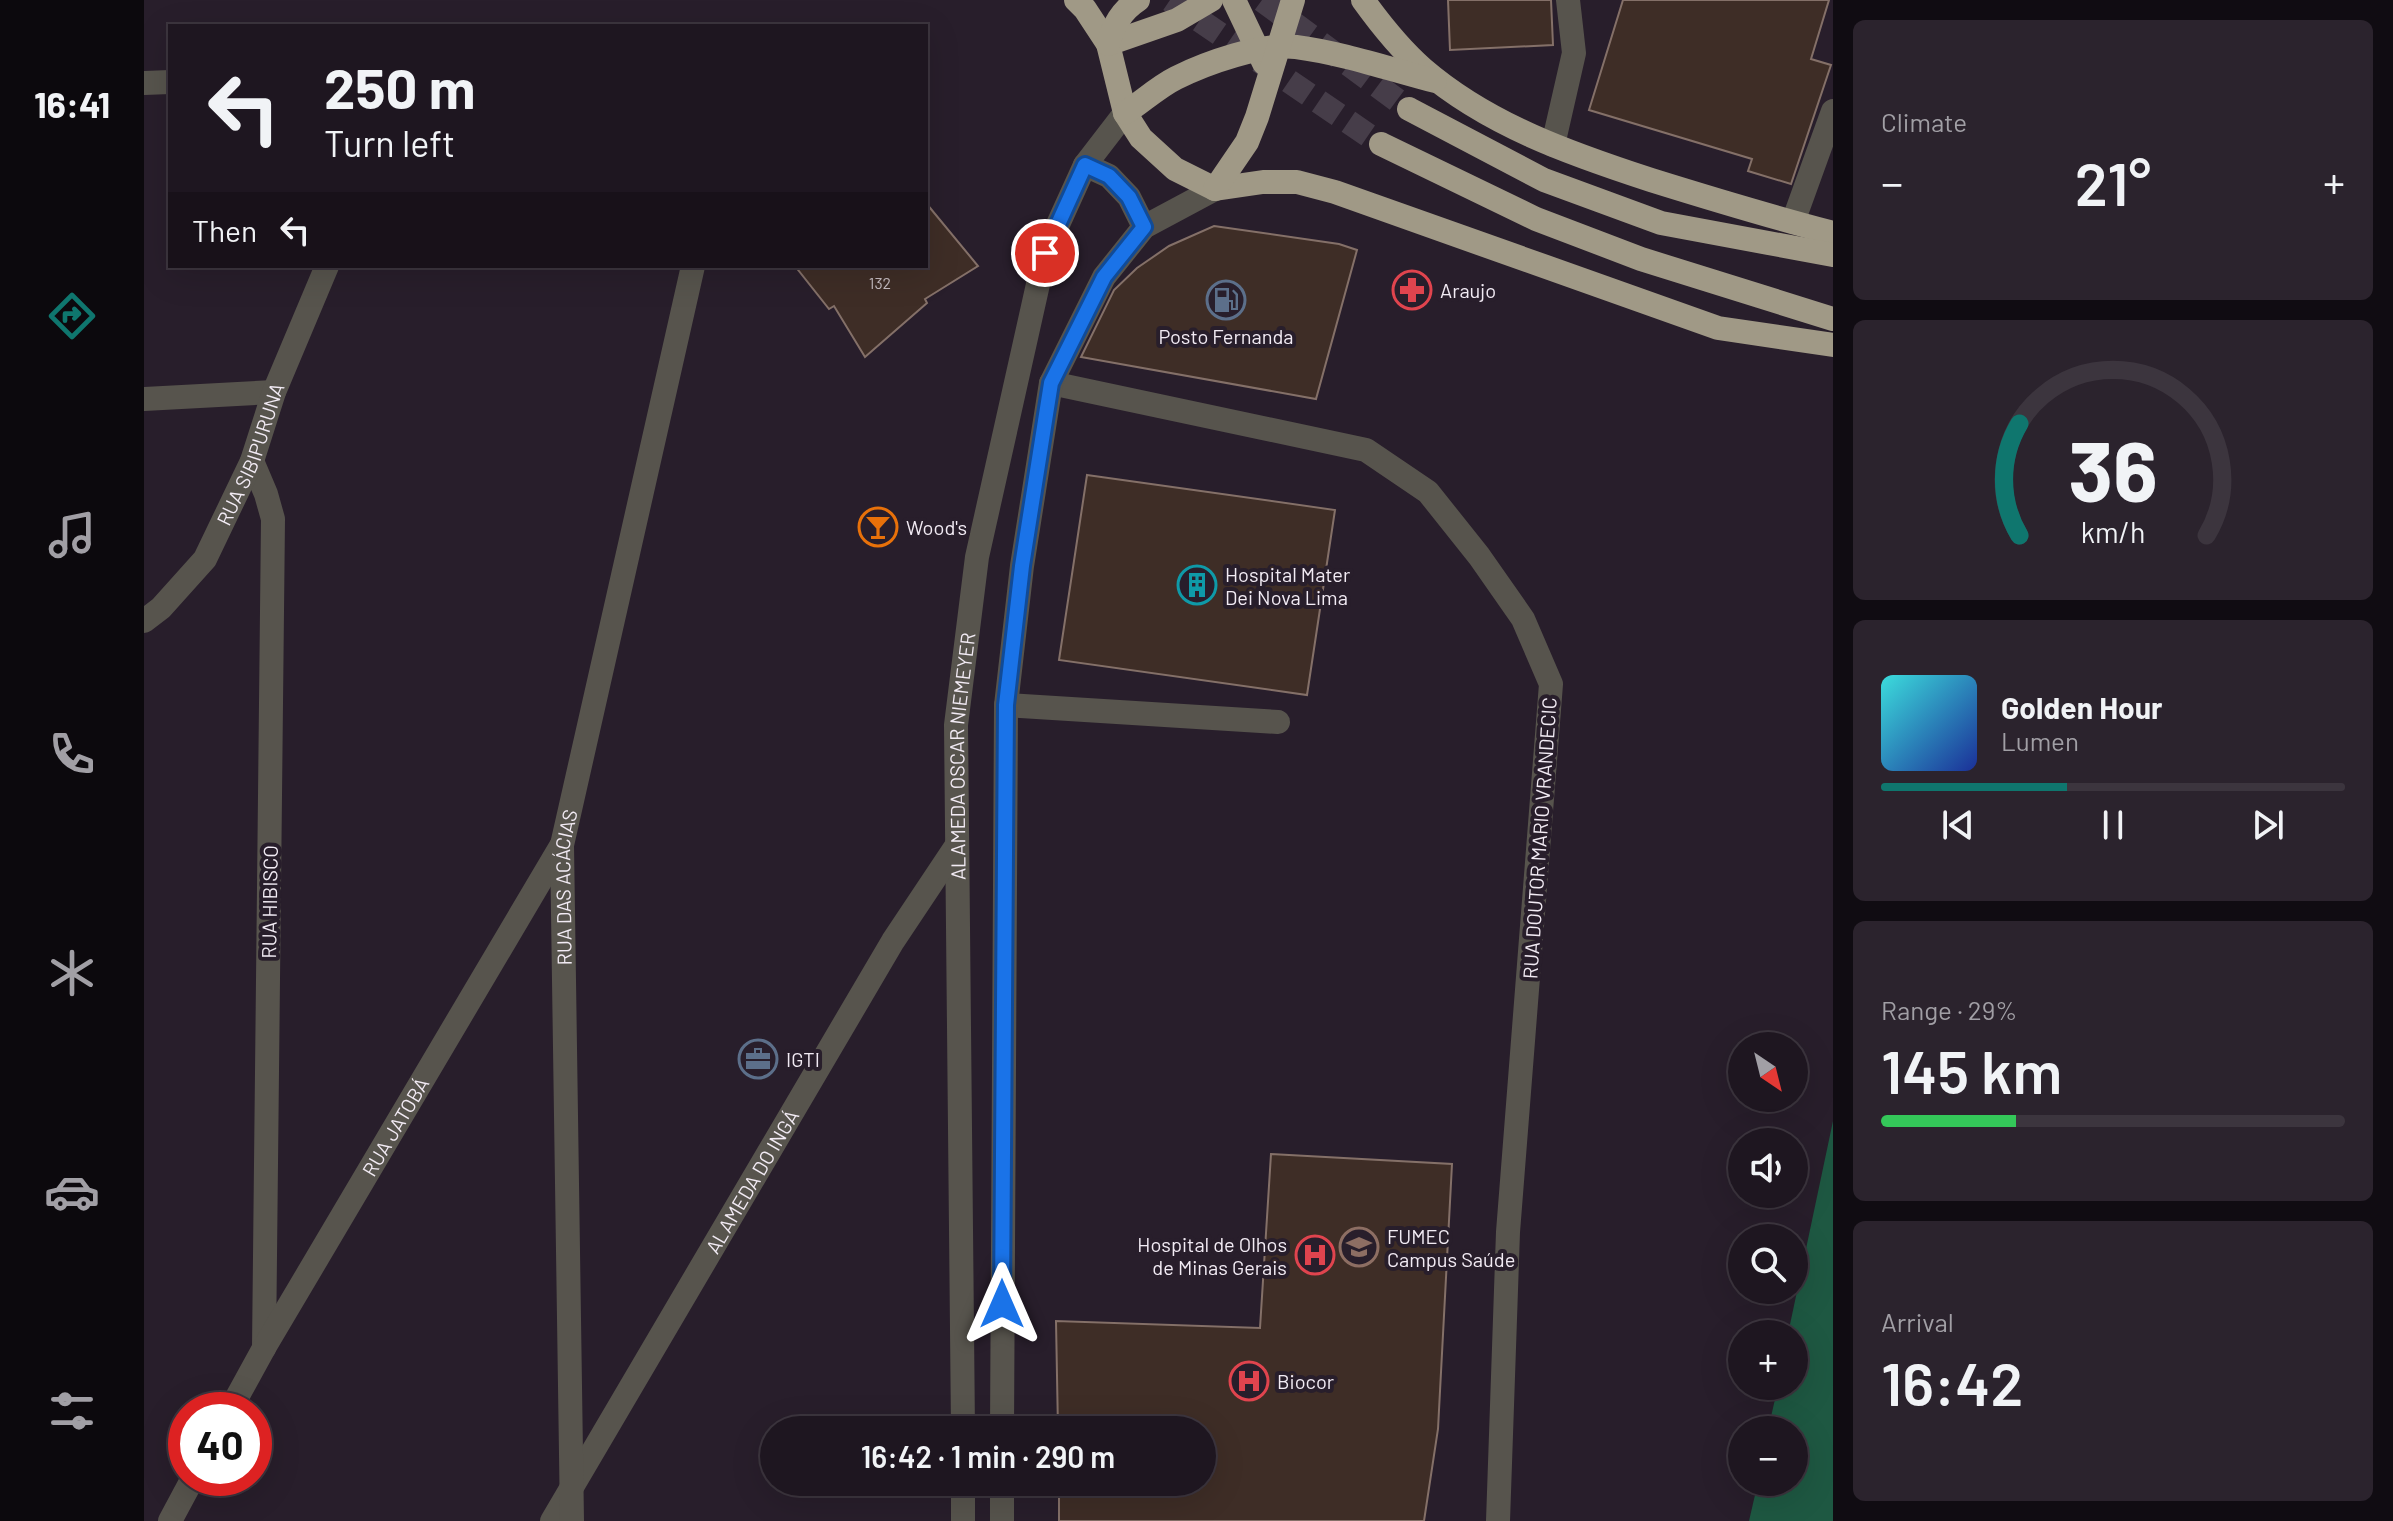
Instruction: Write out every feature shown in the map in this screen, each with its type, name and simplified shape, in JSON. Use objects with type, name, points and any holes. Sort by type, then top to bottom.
[{"type":"highway","points":[[1076,0],[1108,44],[1125,113],[1141,138],[1175,169],[1215,189],[1263,182],[1297,182],[1335,192],[1718,328],[1833,345]]},
{"type":"highway","points":[[1108,44],[1116,22],[1138,0]]},
{"type":"highway","points":[[1108,44],[1177,20],[1211,0]]},
{"type":"highway","points":[[1234,0],[1269,49]]},
{"type":"highway","points":[[1215,189],[1247,142],[1271,76],[1269,49],[1293,0]]},
{"type":"highway","points":[[1363,0],[1388,35],[1421,67],[1507,125],[1575,155],[1726,204],[1833,233]]},
{"type":"highway","points":[[1125,113],[1175,79],[1220,61],[1269,49],[1294,47],[1441,83]]},
{"type":"highway","points":[[1409,109],[1544,180],[1661,223],[1833,255]]},
{"type":"highway","points":[[1381,144],[1536,219],[1641,259],[1833,319]]},
{"type":"street","points":[[1553,145],[1574,53],[1568,0]]},
{"type":"street","points":[[144,83],[168,82]]},
{"type":"street","points":[[1793,222],[1833,111]]},
{"type":"street","name":"ALAMEDA OSCAR NIEMEYER","points":[[963,1416],[956,725],[977,557],[1045,253],[1085,165],[1125,113]]},
{"type":"street","points":[[1085,165],[1109,176],[1129,197],[1144,227]]},
{"type":"street","name":"ALAMEDA OSCAR NIEMEYER","points":[[1002,1416],[1006,705],[1022,566],[1051,383],[1104,277],[1144,227],[1215,189]]},
{"type":"street","name":"RUA SIBIPURUNA","points":[[144,621],[161,608],[205,559],[252,461],[274,392],[326,268]]},
{"type":"street","name":"RUA DAS ACÁCIAS","points":[[572,1521],[562,845],[693,268]]},
{"type":"street","name":"RUA DOUTOR MARIO VRANDECIC","points":[[1051,383],[1366,450],[1428,492],[1470,545],[1523,619],[1551,684],[1508,1232],[1498,1521]]},
{"type":"street","points":[[144,399],[274,392]]},
{"type":"street","name":"RUA HIBISCO","points":[[252,461],[273,519],[264,1348]]},
{"type":"street","points":[[1006,705],[1278,722]]},
{"type":"street","name":"RUA JATOBÁ","points":[[240,1392],[562,845]]},
{"type":"street","name":"ALAMEDA DO INGÁ","points":[[552,1521],[893,941],[957,845]]},
{"type":"street","points":[[170,1521],[183,1496]]},
{"type":"street","points":[[963,1496],[963,1521]]},
{"type":"street","points":[[1002,1496],[1002,1521]]},
{"type":"green space","points":[[1833,1121],[1833,1521],[1749,1521],[1755,1496],[1808,1496],[1808,1416],[1771,1416],[1775,1400],[1808,1400],[1808,1320],[1791,1320],[1794,1304],[1808,1304],[1808,1239]]},
{"type":"building","points":[[1448,0],[1551,0],[1553,45],[1450,50]]},
{"type":"building","points":[[1623,0],[1829,0],[1811,59],[1831,65],[1791,184],[1748,171],[1752,159],[1589,110]]},
{"type":"building","points":[[928,205],[978,266],[925,299],[927,303],[865,357],[834,306],[829,309],[797,268],[928,268]]},
{"type":"building","points":[[1214,226],[1339,244],[1357,250],[1316,399],[1081,357],[1114,290],[1137,268],[1169,246]]},
{"type":"building","name":"Hospital Mater Dei Nova Lima","points":[[1087,475],[1335,510],[1307,695],[1059,660]]},
{"type":"building","name":"Biocor","points":[[1271,1154],[1452,1164],[1438,1429],[1424,1521],[1059,1521],[1059,1496],[1216,1496],[1216,1416],[1058,1416],[1056,1321],[1260,1328]]},
{"type":"tunnel","points":[[1170,0],[1381,144]]},
{"type":"tunnel","points":[[1262,0],[1409,109]]},
{"type":"place","name":"Araujo","points":[[1412,290]]},
{"type":"place","name":"Posto Fernanda","points":[[1226,300]]},
{"type":"place","name":"Wood's","points":[[878,527]]},
{"type":"place","name":"Hospital Mater Dei Nova Lima","points":[[1197,585]]},
{"type":"place","name":"IGTI","points":[[758,1059]]},
{"type":"place","name":"FUMEC Campus Saúde","points":[[1359,1247]]},
{"type":"place","name":"Hospital de Olhos de Minas Gerais","points":[[1315,1255]]},
{"type":"place","name":"Biocor","points":[[1249,1381]]},
{"type":"route","points":[[1002,1304],[1006,705],[1022,566],[1051,383],[1104,277],[1144,227],[1129,197],[1109,176],[1085,165],[1045,253]]}]
